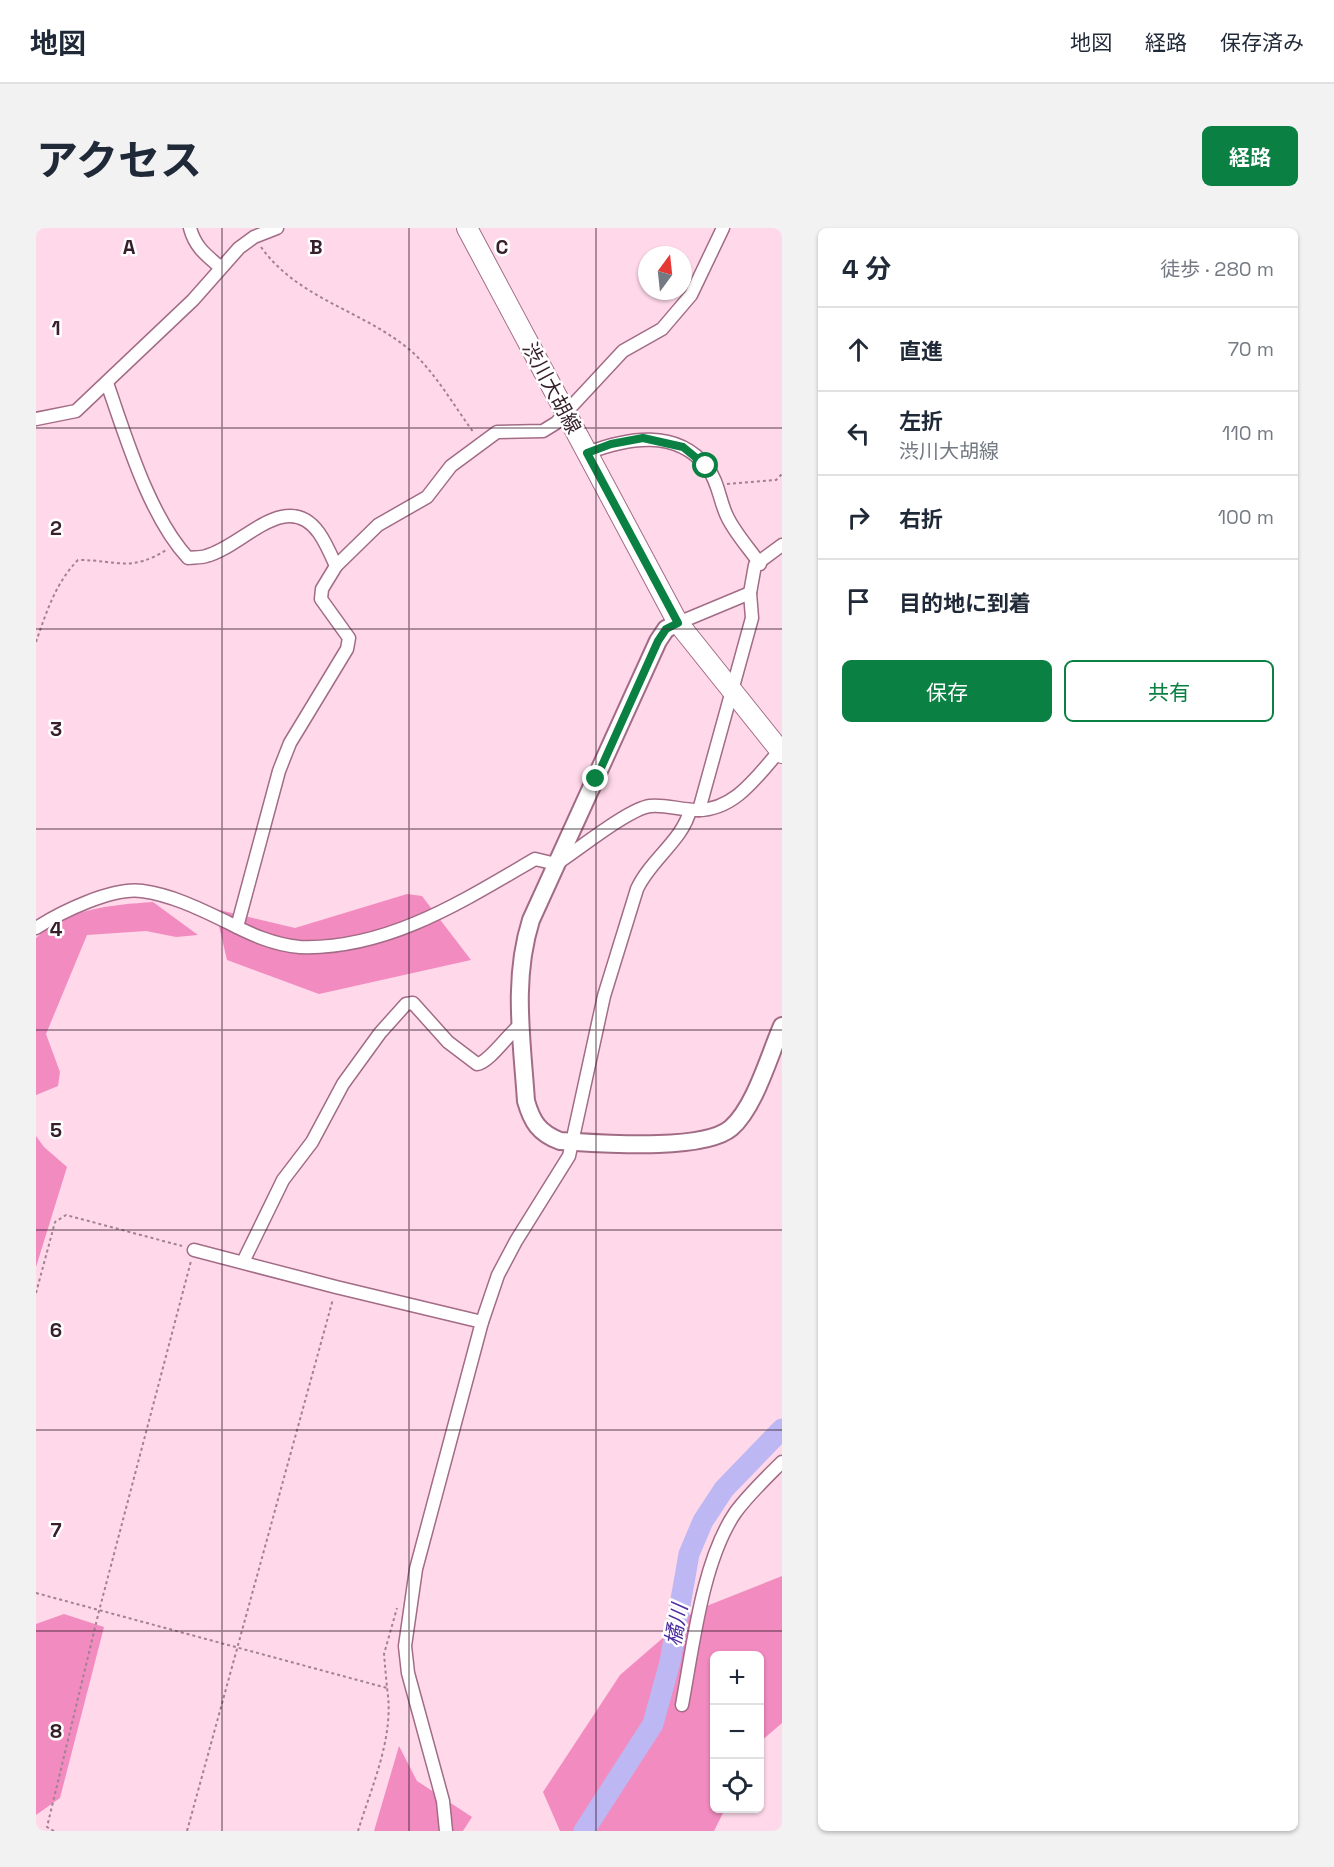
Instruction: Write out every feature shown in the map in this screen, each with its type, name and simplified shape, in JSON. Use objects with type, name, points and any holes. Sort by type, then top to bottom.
[{"type":"main road","name":"渋川大胡線","points":[[470,230],[565,414],[678,623],[781,751]]},
{"type":"street","points":[[190,228],[200,250],[220,267]]},
{"type":"street","points":[[36,419],[76,411],[193,300],[220,267],[254,237],[277,228]]},
{"type":"street","points":[[237,927],[279,771],[290,743],[347,649],[349,638],[321,600],[322,589],[336,566],[378,525],[427,497],[451,466],[497,432],[543,431],[565,414],[623,351],[662,328],[691,295],[723,228]]},
{"type":"street","points":[[107,383],[142,478],[176,545],[188,558],[207,556],[270,521],[289,514],[305,520],[318,532],[336,566]]},
{"type":"street","points":[[587,453],[611,444],[643,438],[683,447],[706,466],[717,485],[727,515],[760,564]]},
{"type":"street","points":[[446,1831],[443,1801],[415,1702],[405,1646],[416,1569],[482,1322],[498,1275],[516,1240],[570,1156],[604,996],[637,889],[645,872],[687,823],[695,810],[733,693],[752,618],[750,593],[755,565],[760,564],[782,545]]},
{"type":"street","points":[[750,593],[666,629],[658,641],[531,920],[522,948],[518,989],[526,1101],[534,1124],[545,1135],[573,1142],[703,1142],[720,1136],[732,1128],[750,1102],[782,1026]]},
{"type":"street","points":[[36,928],[50,918],[89,902],[111,894],[139,890],[170,897],[271,942],[300,947],[337,944],[384,934],[418,923],[452,908],[535,859],[556,864],[634,811],[651,806],[695,810],[721,807],[738,795],[781,751]]},
{"type":"street","points":[[243,1262],[283,1180],[312,1142],[343,1084],[380,1033],[406,1004],[413,1003],[448,1042],[477,1064],[484,1063],[521,1024]]},
{"type":"street","points":[[194,1250],[482,1322]]},
{"type":"street","points":[[682,1706],[699,1613],[717,1546],[736,1512],[782,1462]]},
{"type":"path","points":[[254,237],[274,265],[309,292],[377,327],[410,351],[483,444]]},
{"type":"path","points":[[717,485],[776,480],[782,474]]},
{"type":"path","points":[[36,642],[45,615],[65,573],[78,560],[120,565],[148,562],[176,545]]},
{"type":"path","points":[[36,1293],[55,1222],[66,1215],[194,1250],[99,1611],[47,1827],[54,1831]]},
{"type":"path","points":[[187,1831],[336,1287]]},
{"type":"path","points":[[36,1593],[387,1688]]},
{"type":"path","points":[[358,1831],[387,1734],[391,1710],[384,1654],[400,1599]]},
{"type":"shaded area","points":[[407,894],[422,896],[471,960],[319,994],[227,960],[215,909],[295,928]]},
{"type":"shaded area","points":[[153,902],[198,935],[176,937],[146,931],[87,935],[46,1034],[60,1072],[58,1086],[36,1095],[36,938],[48,928],[76,914],[106,907]]},
{"type":"shaded area","points":[[36,1136],[44,1147],[67,1167],[36,1267]]},
{"type":"shaded area","points":[[782,1576],[782,1723],[764,1739],[764,1651],[710,1651],[710,1813],[723,1813],[714,1831],[560,1831],[543,1792],[620,1675],[694,1611]]},
{"type":"shaded area","points":[[64,1614],[104,1627],[60,1798],[36,1815],[36,1624]]},
{"type":"shaded area","points":[[399,1746],[417,1781],[472,1817],[463,1831],[374,1831]]},
{"type":"waterway","name":"橘川","points":[[584,1831],[653,1724],[670,1662],[689,1554],[703,1521],[724,1489],[782,1429]]},
{"type":"route","points":[[596,779],[658,641],[666,629],[678,623],[587,453],[611,444],[643,438],[683,447],[706,466]]}]
